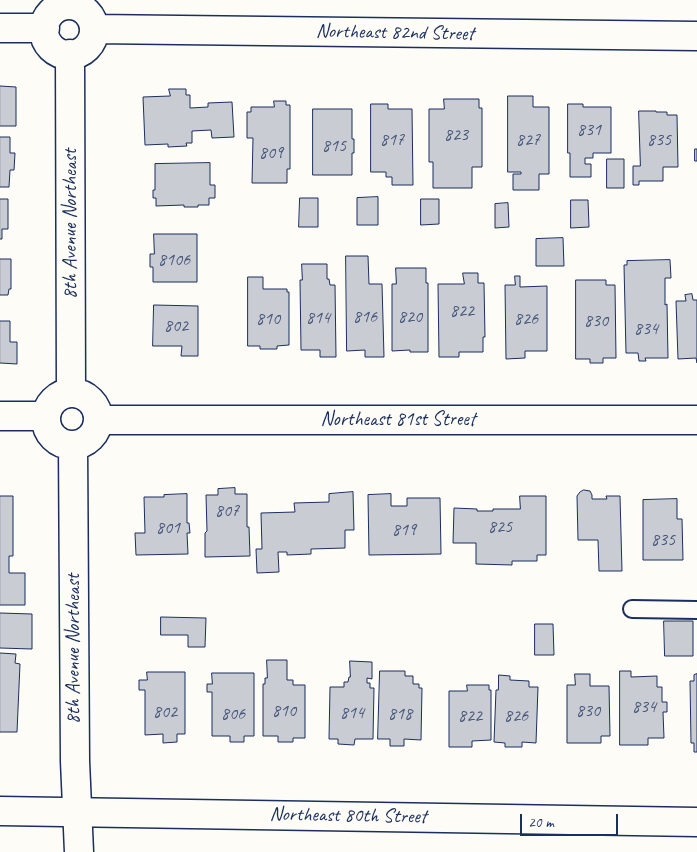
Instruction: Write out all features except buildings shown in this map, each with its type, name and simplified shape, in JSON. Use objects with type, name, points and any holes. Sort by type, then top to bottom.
[{"type":"street","points":[[71,3],[90,16],[94,25],[91,41],[86,48],[72,55],[57,52],[46,40],[44,33],[48,18],[53,12],[71,3]]},
{"type":"street","points":[[0,28],[45,28]]},
{"type":"street","name":"Northeast 82nd Street","points":[[94,29],[697,36]]},
{"type":"street","name":"8th Avenue Northeast","points":[[70,54],[71,393]]},
{"type":"street","points":[[71,393],[80,394],[94,405],[98,413],[98,420],[96,431],[84,443],[68,445],[53,437],[46,422],[46,416],[55,400],[62,395],[71,393]]},
{"type":"street","points":[[0,416],[46,416]]},
{"type":"street","name":"Northeast 81st Street","points":[[98,420],[697,420]]},
{"type":"street","name":"8th Avenue Northeast","points":[[73,445],[75,752],[79,852]]},
{"type":"street","name":"Northeast 80th Street","points":[[0,811],[697,822]]},
{"type":"lane","points":[[632,610],[697,610]]}]
